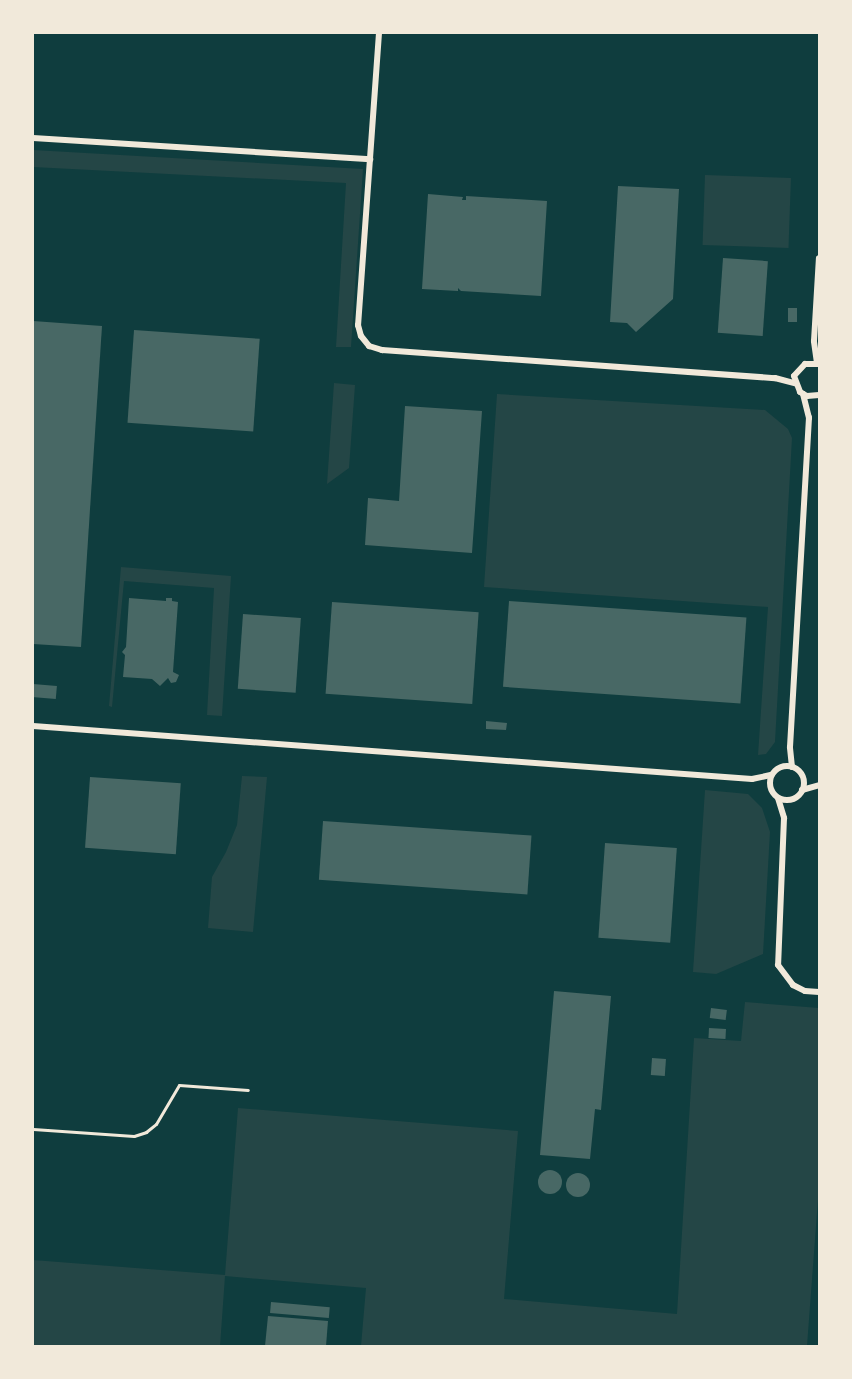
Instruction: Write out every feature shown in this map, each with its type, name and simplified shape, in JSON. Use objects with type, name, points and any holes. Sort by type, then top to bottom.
[{"type":"street","points":[[379,33],[358,325],[361,336],[369,346],[382,350],[775,378],[795,383],[803,394],[809,418],[790,747],[792,767]]},
{"type":"street","points":[[33,138],[370,159]]},
{"type":"street","points":[[805,364],[818,364],[814,341],[819,258]]},
{"type":"street","points":[[775,378],[796,372],[805,364],[814,341]]},
{"type":"street","points":[[795,383],[796,372]]},
{"type":"street","points":[[803,394],[818,395],[809,418]]},
{"type":"street","points":[[33,726],[752,779],[771,776],[781,767],[790,747]]},
{"type":"street","points":[[781,767],[792,767],[801,774],[802,790]]},
{"type":"street","points":[[770,786],[771,776]]},
{"type":"street","points":[[752,779],[770,786],[778,798],[784,818],[778,965],[793,985],[805,991],[819,992]]},
{"type":"street","points":[[803,780],[819,785]]},
{"type":"street","points":[[784,818],[792,799],[802,790],[819,785]]},
{"type":"street","points":[[778,798],[792,799]]},
{"type":"path","points":[[33,1129],[134,1136],[146,1132],[156,1124],[179,1085],[248,1090]]},
{"type":"shaded area","points":[[33,150],[363,169],[351,347],[336,347],[346,183],[33,167]]},
{"type":"shaded area","points":[[705,175],[791,178],[789,248],[703,245]]},
{"type":"shaded area","points":[[334,383],[355,385],[349,468],[327,484]]},
{"type":"shaded area","points":[[497,394],[765,410],[788,429],[792,438],[775,742],[766,754],[758,755],[768,607],[484,587]]},
{"type":"shaded area","points":[[121,567],[231,576],[222,716],[207,715],[214,588],[124,581],[112,707],[109,706]]},
{"type":"shaded area","points":[[242,776],[267,777],[253,932],[208,928],[212,877],[237,825]]},
{"type":"shaded area","points":[[705,790],[748,794],[762,808],[770,832],[763,954],[716,974],[693,972]]},
{"type":"shaded area","points":[[745,1002],[819,1008],[819,1186],[807,1346],[361,1346],[366,1288],[225,1276],[220,1346],[33,1346],[33,1260],[225,1275],[238,1108],[518,1131],[504,1299],[677,1314],[694,1038],[741,1041]]},
{"type":"building","points":[[618,186],[679,189],[673,299],[636,332],[627,323],[610,322]]},
{"type":"building","points":[[428,194],[463,197],[462,200],[466,200],[466,196],[547,201],[541,296],[461,291],[458,288],[458,291],[422,289]]},
{"type":"building","points":[[723,258],[768,261],[763,336],[718,333]]},
{"type":"building","points":[[788,308],[797,308],[797,322],[788,322]]},
{"type":"building","points":[[33,321],[102,326],[81,647],[33,644]]},
{"type":"building","points":[[134,330],[260,339],[253,432],[128,423]]},
{"type":"building","points":[[405,406],[482,411],[472,553],[365,545],[368,498],[399,501]]},
{"type":"building","points":[[129,598],[166,601],[166,598],[172,598],[172,601],[178,602],[173,672],[179,675],[176,682],[171,683],[168,678],[160,686],[152,679],[123,677],[125,655],[122,652],[126,647]]},
{"type":"building","points":[[509,601],[746,618],[740,703],[503,687]]},
{"type":"building","points":[[332,602],[479,612],[472,704],[326,694]]},
{"type":"building","points":[[243,614],[301,618],[296,693],[238,689]]},
{"type":"building","points":[[33,684],[57,686],[56,699],[33,697]]},
{"type":"building","points":[[486,721],[507,723],[506,730],[486,729]]},
{"type":"building","points":[[90,777],[181,783],[176,854],[85,848]]},
{"type":"building","points":[[323,821],[531,836],[527,894],[319,880]]},
{"type":"building","points":[[605,843],[677,848],[670,943],[598,938]]},
{"type":"building","points":[[554,991],[611,996],[601,1110],[595,1109],[590,1159],[540,1155]]},
{"type":"building","points":[[711,1008],[727,1010],[726,1020],[710,1018]]},
{"type":"building","points":[[709,1028],[726,1029],[725,1039],[708,1038]]},
{"type":"building","points":[[652,1058],[666,1059],[665,1076],[651,1075]]},
{"type":"building","points":[[550,1170],[558,1174],[562,1182],[558,1190],[550,1194],[542,1190],[538,1182],[542,1174]]},
{"type":"building","points":[[578,1173],[586,1177],[590,1185],[586,1193],[578,1197],[570,1193],[566,1185],[570,1177]]},
{"type":"building","points":[[271,1302],[330,1307],[329,1318],[270,1313]]},
{"type":"building","points":[[268,1316],[328,1321],[326,1346],[265,1346]]}]
